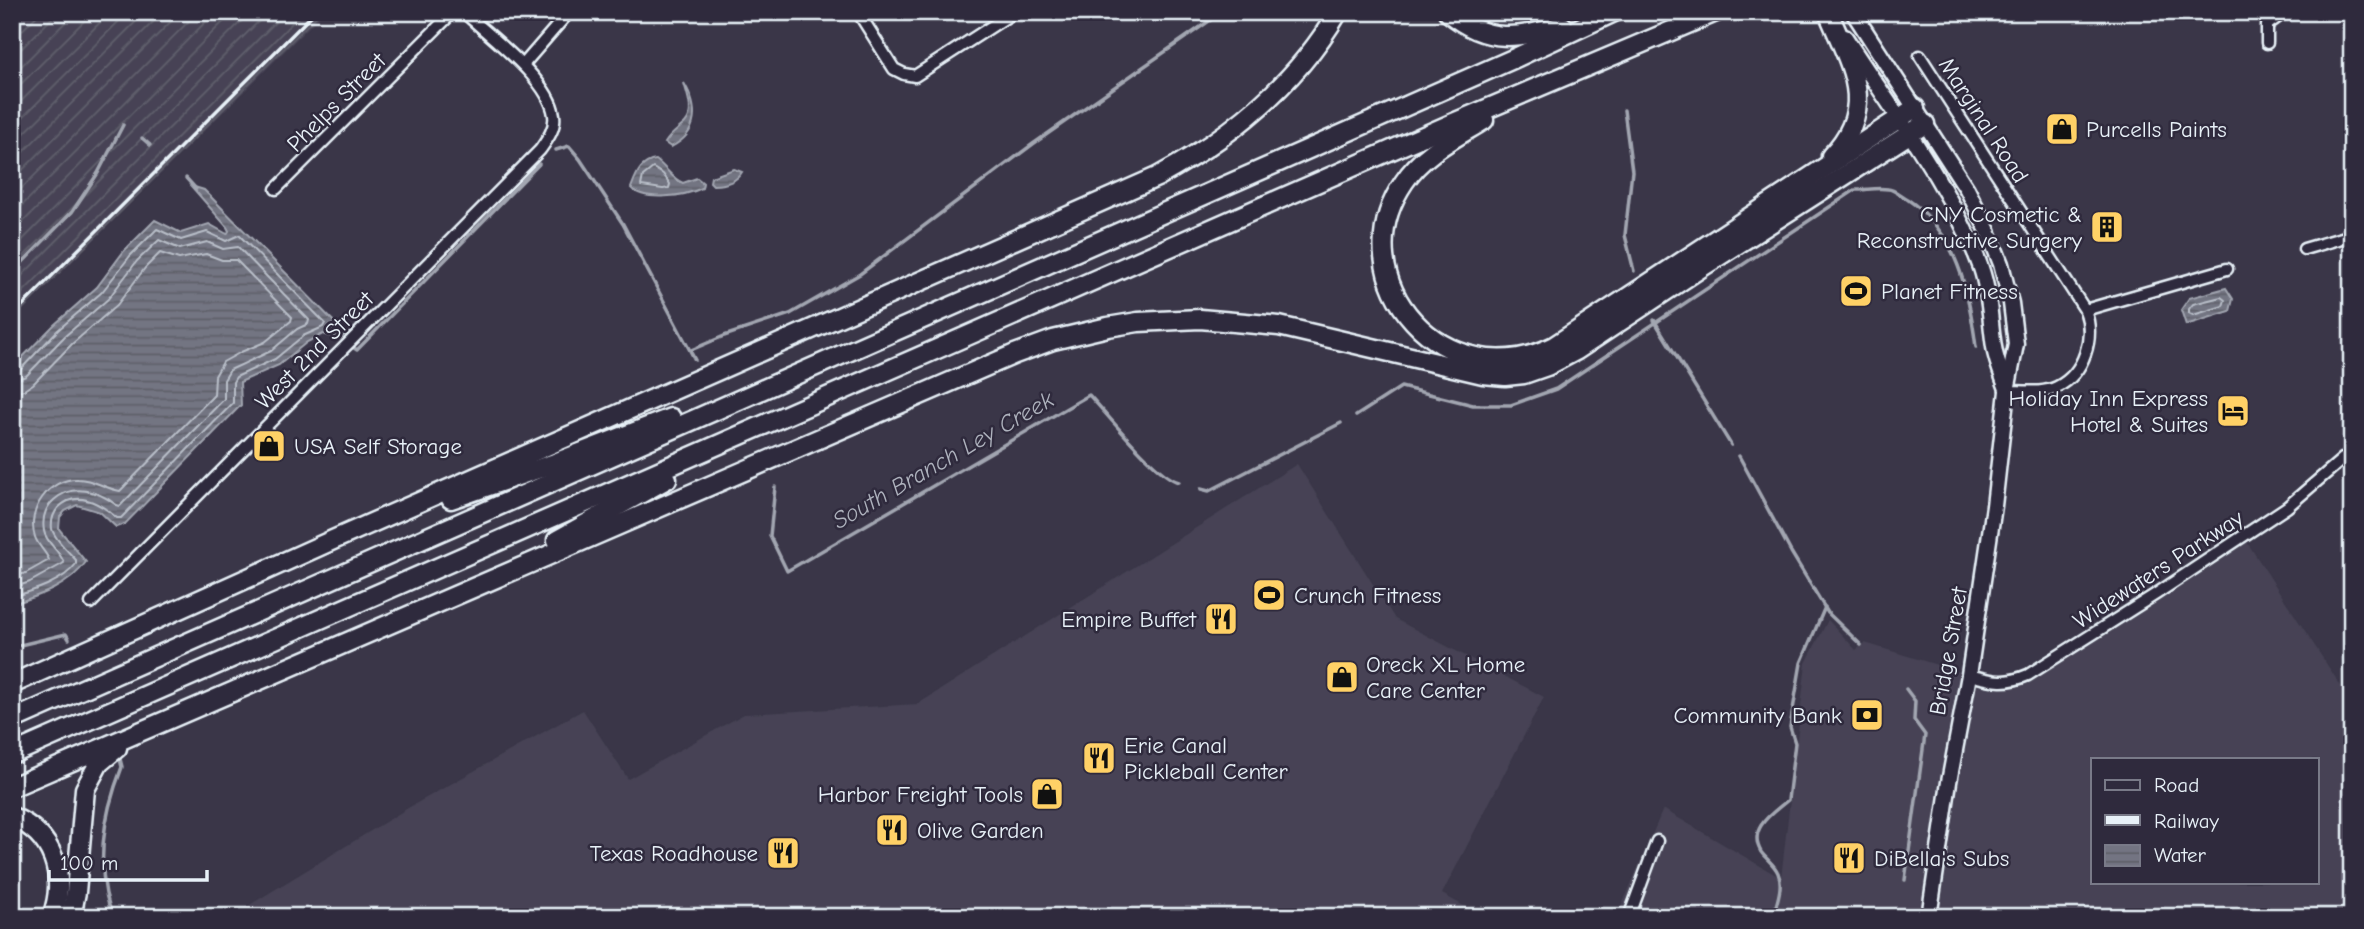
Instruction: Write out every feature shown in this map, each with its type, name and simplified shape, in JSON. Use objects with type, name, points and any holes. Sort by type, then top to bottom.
[{"type":"highway","points":[[12,682],[1157,177],[1195,156],[1250,116],[1291,73],[1338,12]]},
{"type":"highway","points":[[1448,12],[1471,28],[1500,36],[1522,37],[1611,14]]},
{"type":"highway","points":[[12,754],[1451,124],[1716,12]]},
{"type":"highway","points":[[1810,178],[1846,141],[1856,112],[1855,80],[1828,12]]},
{"type":"highway","points":[[12,720],[1611,14]]},
{"type":"highway","points":[[1528,93],[1425,158],[1400,188],[1386,223],[1385,257],[1389,281],[1399,303],[1424,333],[1441,345],[1469,356],[1490,360],[1522,358],[1553,345],[1915,108]]},
{"type":"highway","points":[[12,787],[1052,340],[1108,327],[1171,320],[1244,321],[1279,326],[1483,374],[1505,376],[1536,370],[1577,350],[1925,124]]},
{"type":"highway","points":[[333,540],[555,463],[877,337]]},
{"type":"highway","points":[[435,603],[527,556],[743,435]]},
{"type":"highway","points":[[71,917],[76,892],[83,801],[93,771],[99,762],[116,749],[167,720]]},
{"type":"highway","points":[[12,817],[37,832],[49,848],[58,872],[58,894],[52,917]]},
{"type":"main road","name":"Bridge Street","points":[[1828,12],[1909,135],[1965,228],[1982,269],[1992,319],[1994,348],[2007,391]]},
{"type":"main road","name":"Bridge Street","points":[[1853,12],[1967,189],[1988,231],[2001,264],[2011,303],[2017,344],[2007,391],[1994,506],[1969,675],[1928,917]]},
{"type":"street","name":"Phelps Street","points":[[276,189],[453,12]]},
{"type":"street","points":[[464,12],[523,65],[569,12]]},
{"type":"street","points":[[858,12],[894,69],[915,75],[1014,12]]},
{"type":"street","points":[[2267,43],[2267,26],[2285,12]]},
{"type":"street","name":"Marginal Road","points":[[1920,56],[2085,310]]},
{"type":"street","name":"West 2nd Street","points":[[91,603],[540,150],[551,133],[555,119],[546,93],[523,65]]},
{"type":"street","points":[[2304,249],[2351,238]]},
{"type":"street","points":[[2007,391],[2044,391],[2057,387],[2070,377],[2080,366],[2090,334],[2085,310],[2227,269]]},
{"type":"street","name":"Widewaters Parkway","points":[[1969,675],[1999,682],[2017,680],[2028,675],[2287,507],[2352,451]]},
{"type":"street","points":[[1629,917],[1657,841]]},
{"type":"shaded area","points":[[12,12],[324,12],[12,321]]},
{"type":"shaded area","points":[[1297,464],[1395,619],[1544,697],[1442,894],[1484,917],[230,917],[408,808],[583,710],[628,779],[744,714],[918,704]]},
{"type":"shaded area","points":[[2243,536],[2352,703],[2352,917],[1617,917],[1663,809],[1781,878],[1806,663],[1828,620],[1856,650],[1865,643],[1980,678],[2017,680]]},
{"type":"water","points":[[684,83],[692,102],[694,119],[687,135],[671,147],[665,143],[688,119],[689,103]]},
{"type":"water","points":[[656,160],[679,181],[683,183],[697,178],[703,183],[702,188],[676,195],[655,196],[645,195],[631,188],[642,166]]},
{"type":"water","points":[[734,169],[742,172],[733,181],[717,185],[710,182],[711,177]]},
{"type":"water","points":[[191,186],[204,190],[346,334],[340,339],[323,334],[307,342],[279,365],[240,382],[241,405],[125,524],[116,527],[100,512],[77,505],[65,511],[60,517],[59,529],[86,562],[62,584],[43,594],[12,604],[12,368],[54,325],[97,287],[124,251],[155,220],[181,233],[209,224],[227,234],[227,227]]},
{"type":"water","points":[[2226,288],[2233,299],[2230,311],[2186,325],[2181,310],[2189,298]]},
{"type":"waterway","points":[[691,350],[790,314],[860,274],[1033,144],[1222,12]]},
{"type":"waterway","points":[[1624,110],[1632,171],[1625,235],[1634,271]]},
{"type":"waterway","name":"South Branch Ley Creek","points":[[12,273],[72,212],[98,173],[123,125]]},
{"type":"waterway","name":"South Branch Ley Creek","points":[[142,138],[150,145]]},
{"type":"waterway","name":"South Branch Ley Creek","points":[[556,150],[569,146],[580,159],[623,224],[695,360]]},
{"type":"waterway","name":"South Branch Ley Creek","points":[[350,345],[357,350],[539,164]]},
{"type":"waterway","name":"South Branch Ley Creek","points":[[186,178],[196,189]]},
{"type":"waterway","points":[[1356,416],[1401,387],[1473,405],[1511,405],[1556,389],[1855,190],[1893,190],[1924,213],[1938,228],[1958,265],[1969,305],[1976,347]]},
{"type":"waterway","points":[[1654,320],[1731,445]]},
{"type":"waterway","name":"South Branch Ley Creek","points":[[775,487],[770,536],[787,571],[1089,395],[1158,469],[1179,482]]},
{"type":"waterway","points":[[1201,489],[1209,491],[1341,423]]},
{"type":"waterway","points":[[1739,456],[1791,552],[1828,613],[1861,645]]},
{"type":"waterway","points":[[1773,917],[1780,878],[1775,867],[1761,852],[1757,836],[1759,828],[1769,816],[1788,800],[1795,743],[1790,727],[1801,663],[1825,607]]},
{"type":"waterway","points":[[12,647],[66,634],[69,639]]},
{"type":"waterway","points":[[1905,880],[1925,735],[1914,720],[1915,701],[1906,689]]},
{"type":"waterway","points":[[106,917],[110,909],[105,891],[102,856],[110,802],[122,767],[120,759]]},
{"type":"railway","points":[[12,316],[315,12]]},
{"type":"place","name":"Purcells Paints","points":[[2062,129]]},
{"type":"place","name":"CNY Cosmetic & Reconstructive Surgery","points":[[2107,227]]},
{"type":"place","name":"Planet Fitness","points":[[1856,291]]},
{"type":"place","name":"Holiday Inn Express Hotel & Suites","points":[[2233,411]]},
{"type":"place","name":"USA Self Storage","points":[[269,446]]},
{"type":"place","name":"Crunch Fitness","points":[[1269,595]]},
{"type":"place","name":"Empire Buffet","points":[[1221,619]]},
{"type":"place","name":"Oreck XL Home Care Center","points":[[1342,677]]},
{"type":"place","name":"Community Bank","points":[[1867,715]]},
{"type":"place","name":"Erie Canal Pickleball Center","points":[[1099,758]]},
{"type":"place","name":"Harbor Freight Tools","points":[[1047,794]]},
{"type":"place","name":"Olive Garden","points":[[892,830]]},
{"type":"place","name":"Texas Roadhouse","points":[[783,853]]},
{"type":"place","name":"DiBella's Subs","points":[[1849,858]]}]
